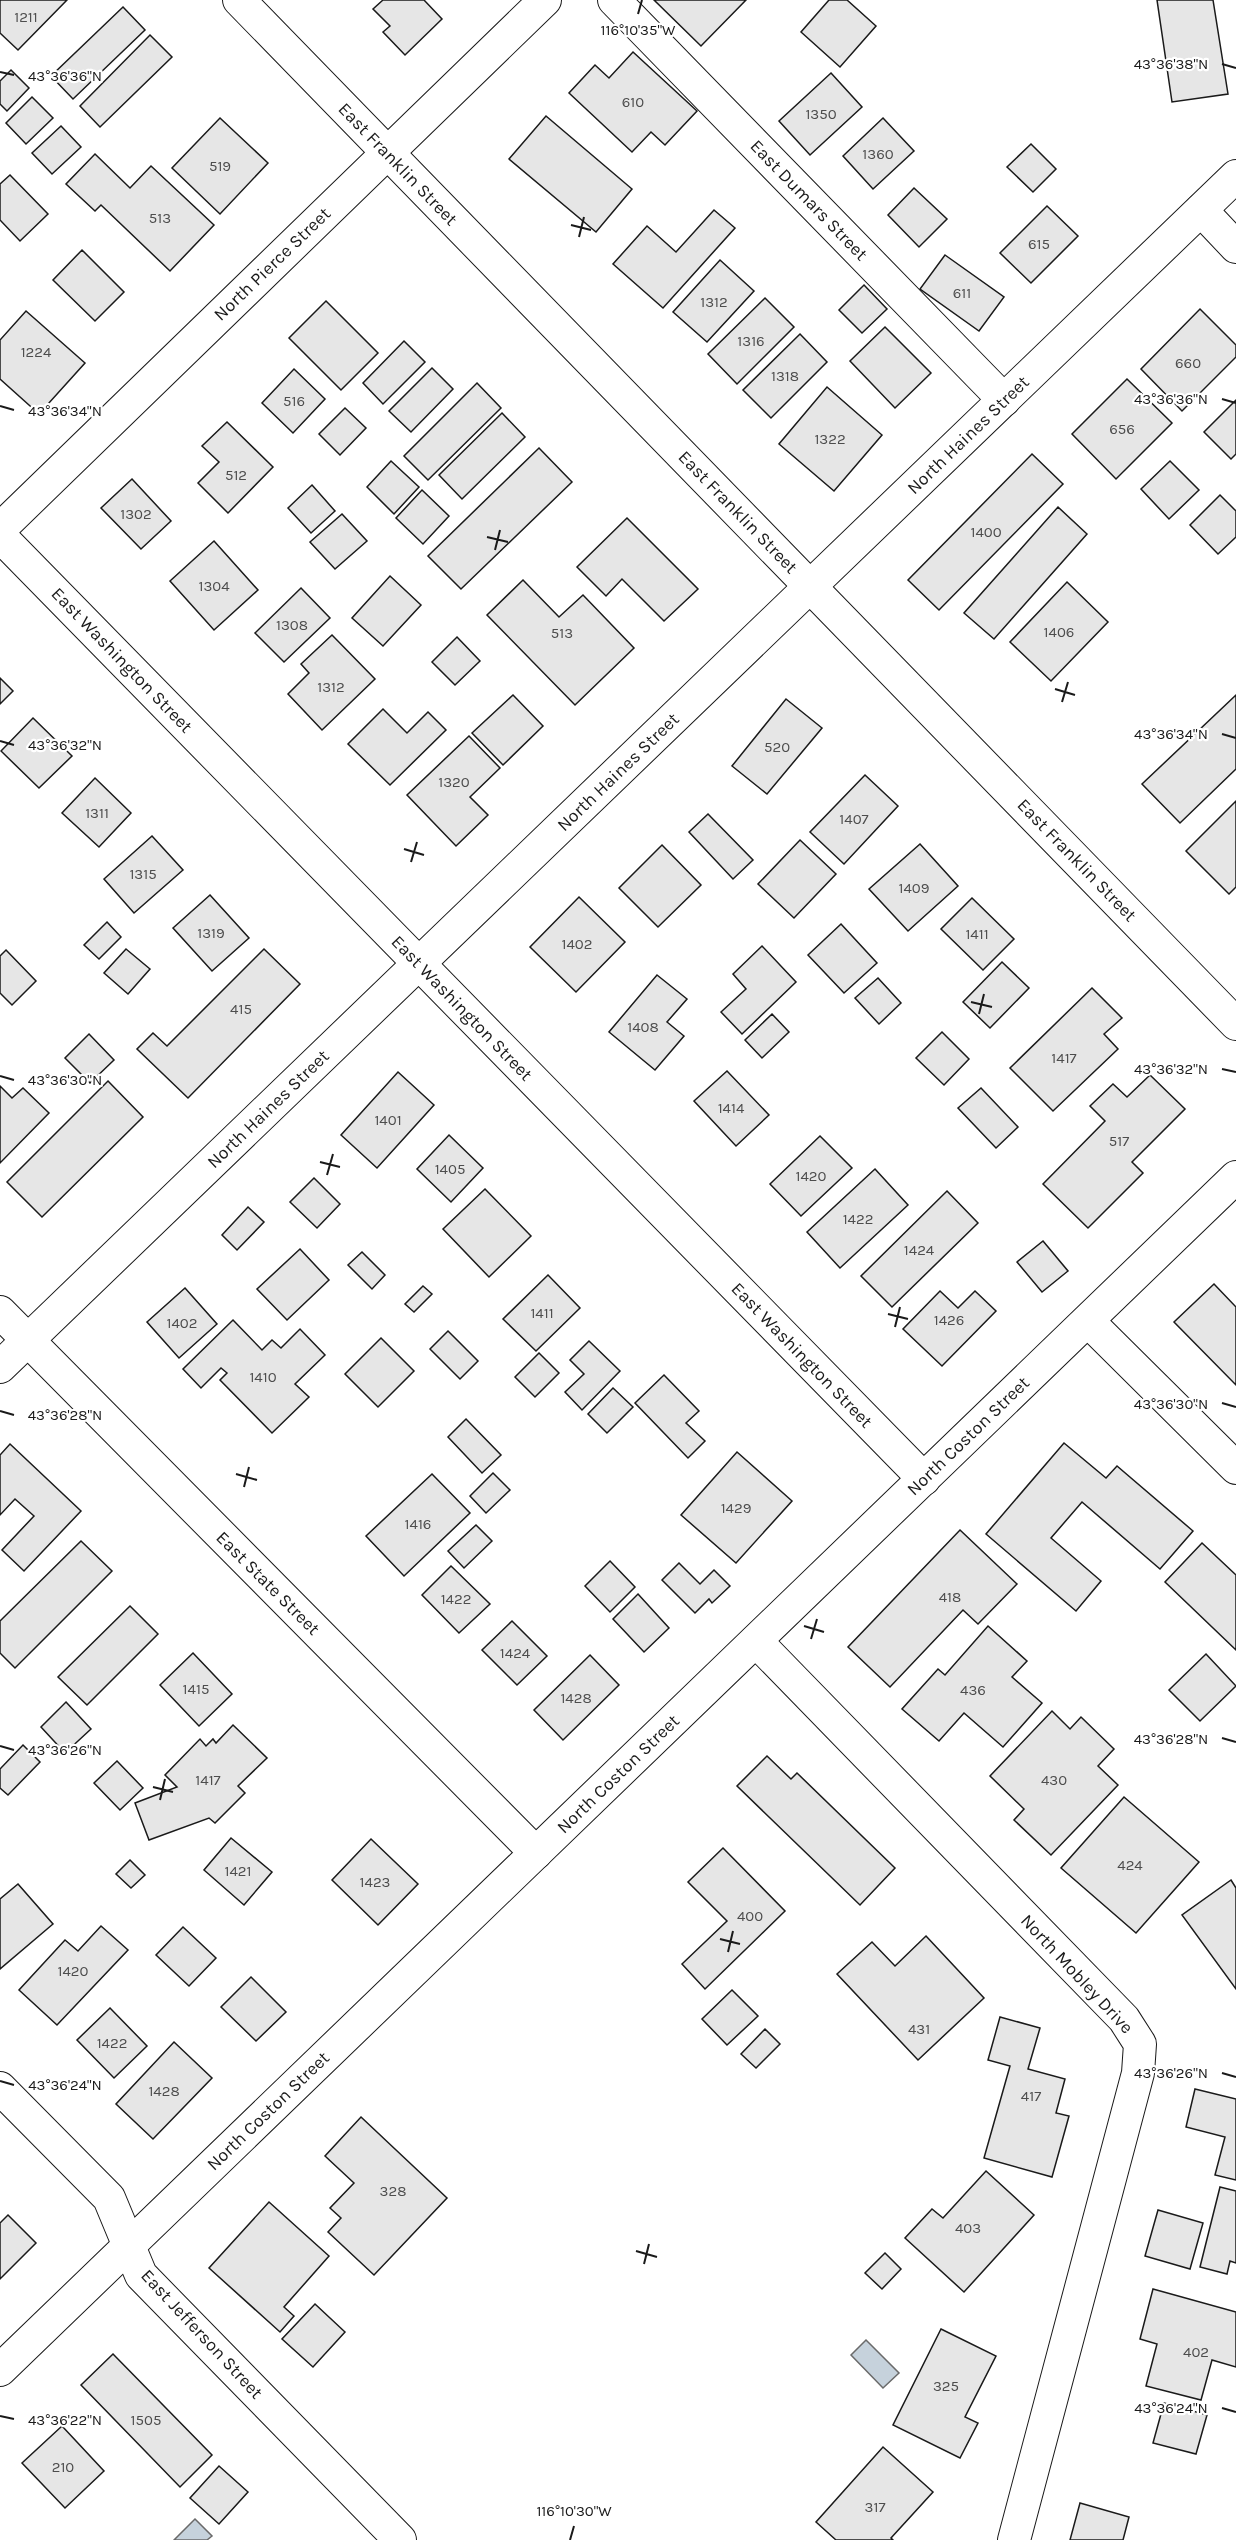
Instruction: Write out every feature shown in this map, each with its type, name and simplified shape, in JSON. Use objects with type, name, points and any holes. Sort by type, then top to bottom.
[{"type":"street","name":"East Franklin Street","points":[[239,0],[1236,1024]]},
{"type":"street","name":"North Pierce Street","points":[[0,529],[545,0]]},
{"type":"street","name":"East Dumars Street","points":[[614,0],[1004,400]]},
{"type":"street","name":"North Haines Street","points":[[0,1367],[1236,176]]},
{"type":"street","points":[[1201,210],[1236,247]]},
{"type":"street","name":"East Washington Street","points":[[0,536],[924,1479]]},
{"type":"street","name":"North Coston Street","points":[[0,2370],[1236,1177]]},
{"type":"street","name":"East State Street","points":[[0,1312],[536,1853]]},
{"type":"street","points":[[1088,1321],[1236,1468]]},
{"type":"street","name":"North Mobley Drive","points":[[756,1641],[1124,2019],[1140,2044],[1138,2073],[1014,2540]]},
{"type":"street","name":"East Jefferson Street","points":[[0,2088],[109,2198],[141,2275],[400,2540]]},
{"type":"shaded area","points":[[866,2340],[899,2373],[883,2388],[851,2355]]},
{"type":"shaded area","points":[[195,2519],[212,2536],[207,2540],[174,2540]]},
{"type":"building","points":[[0,0],[67,0],[18,50],[0,33]]},
{"type":"building","points":[[383,0],[424,0],[442,19],[405,55],[383,32],[390,26],[373,9]]},
{"type":"building","points":[[654,0],[746,0],[701,46]]},
{"type":"building","points":[[829,0],[847,0],[876,26],[840,67],[801,32]]},
{"type":"building","points":[[1157,0],[1213,0],[1228,94],[1172,102]]},
{"type":"building","points":[[123,7],[145,30],[73,99],[51,76]]},
{"type":"building","points":[[150,35],[172,57],[100,127],[80,106]]},
{"type":"building","points":[[633,52],[697,111],[665,145],[651,132],[632,152],[569,93],[595,65],[609,78]]},
{"type":"building","points":[[11,70],[29,88],[7,111],[0,104],[0,81]]},
{"type":"building","points":[[831,73],[862,107],[810,155],[779,121]]},
{"type":"building","points":[[32,97],[53,118],[26,144],[6,123]]},
{"type":"building","points":[[546,116],[632,189],[596,232],[509,159]]},
{"type":"building","points":[[220,118],[268,163],[220,214],[172,168]]},
{"type":"building","points":[[883,118],[914,151],[873,189],[843,156]]},
{"type":"building","points":[[61,126],[81,147],[52,174],[32,153]]},
{"type":"building","points":[[1031,144],[1056,169],[1033,192],[1007,167]]},
{"type":"building","points":[[95,154],[130,188],[151,166],[214,225],[170,271],[101,205],[95,211],[66,184]]},
{"type":"building","points":[[10,175],[48,214],[20,241],[0,220],[0,184]]},
{"type":"building","points":[[914,188],[947,219],[919,247],[888,215]]},
{"type":"building","points":[[1047,206],[1078,236],[1031,283],[1000,253]]},
{"type":"building","points":[[714,210],[735,228],[663,308],[613,264],[647,226],[676,252]]},
{"type":"building","points":[[82,250],[124,292],[95,321],[53,280]]},
{"type":"building","points":[[945,255],[1004,297],[979,331],[920,289]]},
{"type":"building","points":[[720,260],[754,291],[707,342],[673,312]]},
{"type":"building","points":[[864,285],[887,309],[862,333],[839,310]]},
{"type":"building","points":[[765,298],[794,327],[737,384],[708,354]]},
{"type":"building","points":[[326,301],[378,353],[341,390],[289,338]]},
{"type":"building","points":[[1200,309],[1236,345],[1236,357],[1182,411],[1141,369]]},
{"type":"building","points":[[26,311],[85,363],[39,414],[0,379],[0,340]]},
{"type":"building","points":[[885,327],[931,373],[895,408],[850,361]]},
{"type":"building","points":[[800,334],[827,362],[771,418],[743,390]]},
{"type":"building","points":[[404,341],[425,362],[383,404],[363,383]]},
{"type":"building","points":[[432,368],[453,389],[411,432],[389,411]]},
{"type":"building","points":[[294,369],[325,399],[293,433],[262,403]]},
{"type":"building","points":[[1127,379],[1172,423],[1116,479],[1072,434]]},
{"type":"building","points":[[477,383],[501,408],[428,480],[404,456]]},
{"type":"building","points":[[827,387],[882,435],[834,491],[779,444]]},
{"type":"building","points":[[1236,400],[1236,454],[1231,459],[1204,432]]},
{"type":"building","points":[[345,408],[366,428],[340,455],[319,434]]},
{"type":"building","points":[[502,413],[525,437],[462,499],[439,475]]},
{"type":"building","points":[[227,422],[273,467],[228,513],[198,483],[219,462],[202,446]]},
{"type":"building","points":[[539,448],[572,482],[461,589],[428,556]]},
{"type":"building","points":[[1032,454],[1063,484],[939,610],[908,580]]},
{"type":"building","points":[[391,461],[419,487],[394,514],[367,487]]},
{"type":"building","points":[[1170,461],[1199,490],[1169,519],[1141,489]]},
{"type":"building","points":[[132,479],[171,521],[141,549],[101,508]]},
{"type":"building","points":[[312,485],[335,511],[311,533],[288,508]]},
{"type":"building","points":[[422,490],[449,516],[423,544],[396,518]]},
{"type":"building","points":[[1220,495],[1236,511],[1236,537],[1218,554],[1190,525]]},
{"type":"building","points":[[1058,507],[1087,534],[994,639],[964,613]]},
{"type":"building","points":[[342,514],[367,541],[335,569],[310,542]]},
{"type":"building","points":[[627,518],[698,589],[664,621],[622,579],[606,596],[577,567]]},
{"type":"building","points":[[214,541],[258,590],[214,630],[170,581]]},
{"type":"building","points":[[390,576],[421,605],[383,646],[352,618]]},
{"type":"building","points":[[523,580],[559,617],[583,595],[634,648],[575,705],[487,615]]},
{"type":"building","points":[[1067,582],[1108,622],[1051,681],[1010,642]]},
{"type":"building","points":[[301,588],[330,618],[284,662],[255,633]]},
{"type":"building","points":[[332,635],[375,679],[322,730],[288,694],[309,673],[301,664]]},
{"type":"building","points":[[457,637],[480,661],[455,685],[432,662]]},
{"type":"building","points":[[0,678],[13,691],[0,704]]},
{"type":"building","points":[[513,695],[543,726],[503,765],[472,733]]},
{"type":"building","points":[[1236,695],[1236,769],[1180,823],[1142,784]]},
{"type":"building","points":[[786,699],[822,728],[767,794],[732,766]]},
{"type":"building","points":[[383,709],[407,733],[428,712],[446,730],[390,785],[348,744]]},
{"type":"building","points":[[33,718],[72,756],[39,788],[1,751]]},
{"type":"building","points":[[469,736],[500,768],[470,797],[488,815],[456,846],[407,795]]},
{"type":"building","points":[[865,775],[898,806],[844,864],[810,832]]},
{"type":"building","points":[[95,778],[131,813],[99,847],[62,813]]},
{"type":"building","points":[[1236,801],[1236,887],[1229,894],[1186,851]]},
{"type":"building","points":[[708,814],[753,860],[733,879],[689,832]]},
{"type":"building","points":[[152,836],[183,870],[134,913],[104,879]]},
{"type":"building","points":[[800,840],[836,874],[794,918],[758,884]]},
{"type":"building","points":[[920,844],[958,886],[908,931],[869,889]]},
{"type":"building","points":[[662,845],[701,885],[658,927],[619,888]]},
{"type":"building","points":[[210,895],[249,938],[212,971],[173,928]]},
{"type":"building","points":[[579,897],[625,942],[576,992],[530,947]]},
{"type":"building","points":[[972,898],[1014,939],[983,970],[941,929]]},
{"type":"building","points":[[107,922],[121,937],[99,959],[84,945]]},
{"type":"building","points":[[841,924],[877,963],[844,993],[808,955]]},
{"type":"building","points":[[762,946],[796,982],[742,1034],[721,1012],[746,989],[733,974]]},
{"type":"building","points":[[126,949],[150,969],[128,994],[104,973]]},
{"type":"building","points":[[264,949],[300,984],[188,1098],[137,1049],[153,1033],[167,1046]]},
{"type":"building","points":[[6,950],[36,981],[12,1005],[0,993],[0,956]]},
{"type":"building","points":[[1002,962],[1029,988],[990,1028],[963,1002]]},
{"type":"building","points":[[657,975],[687,999],[667,1022],[684,1036],[655,1070],[609,1032]]},
{"type":"building","points":[[878,978],[901,1003],[879,1024],[855,998]]},
{"type":"building","points":[[1092,988],[1122,1018],[1104,1034],[1118,1049],[1053,1111],[1010,1068]]},
{"type":"building","points":[[772,1014],[789,1032],[762,1058],[745,1040]]},
{"type":"building","points":[[942,1032],[969,1059],[944,1085],[916,1058]]},
{"type":"building","points":[[89,1034],[114,1060],[90,1083],[65,1058]]},
{"type":"building","points":[[727,1071],[769,1115],[736,1146],[694,1101]]},
{"type":"building","points":[[398,1072],[434,1105],[377,1168],[341,1135]]},
{"type":"building","points":[[1150,1075],[1185,1109],[1132,1162],[1143,1173],[1088,1228],[1043,1184],[1105,1121],[1090,1106],[1113,1084],[1127,1097]]},
{"type":"building","points":[[108,1081],[143,1117],[42,1217],[7,1182]]},
{"type":"building","points":[[0,1086],[12,1098],[23,1088],[49,1113],[0,1163]]},
{"type":"building","points":[[981,1088],[1018,1127],[996,1148],[958,1108]]},
{"type":"building","points":[[449,1135],[483,1168],[451,1202],[417,1169]]},
{"type":"building","points":[[820,1136],[852,1168],[801,1216],[770,1184]]},
{"type":"building","points":[[875,1169],[908,1205],[840,1268],[807,1232]]},
{"type":"building","points":[[314,1178],[340,1204],[317,1228],[290,1202]]},
{"type":"building","points":[[485,1189],[531,1236],[489,1277],[443,1229]]},
{"type":"building","points":[[947,1191],[978,1223],[892,1307],[861,1276]]},
{"type":"building","points":[[248,1207],[264,1222],[237,1250],[222,1235]]},
{"type":"building","points":[[1043,1241],[1068,1271],[1042,1292],[1017,1262]]},
{"type":"building","points":[[300,1249],[329,1280],[287,1320],[257,1289]]},
{"type":"building","points":[[362,1252],[385,1275],[372,1289],[348,1265]]},
{"type":"building","points":[[548,1275],[580,1308],[536,1351],[503,1319]]},
{"type":"building","points":[[1214,1284],[1236,1307],[1236,1385],[1174,1322]]},
{"type":"building","points":[[423,1286],[432,1294],[414,1312],[405,1304]]},
{"type":"building","points":[[185,1288],[217,1324],[179,1358],[147,1322]]},
{"type":"building","points":[[940,1291],[958,1308],[975,1291],[996,1311],[942,1366],[903,1329]]},
{"type":"building","points":[[233,1320],[262,1350],[272,1340],[281,1348],[300,1329],[325,1355],[295,1384],[309,1397],[272,1433],[220,1380],[227,1373],[221,1368],[201,1388],[183,1369]]},
{"type":"building","points":[[448,1331],[478,1361],[460,1379],[430,1349]]},
{"type":"building","points":[[381,1338],[414,1371],[378,1407],[345,1374]]},
{"type":"building","points":[[589,1341],[620,1371],[582,1410],[565,1392],[584,1374],[570,1360]]},
{"type":"building","points":[[539,1353],[559,1373],[535,1397],[515,1377]]},
{"type":"building","points":[[664,1375],[699,1411],[686,1423],[705,1441],[688,1458],[635,1403]]},
{"type":"building","points":[[613,1388],[633,1407],[607,1433],[588,1414]]},
{"type":"building","points":[[466,1419],[501,1455],[482,1473],[448,1437]]},
{"type":"building","points":[[1064,1443],[1106,1478],[1117,1466],[1193,1531],[1160,1569],[1082,1502],[1051,1538],[1101,1581],[1076,1611],[986,1534]]},
{"type":"building","points":[[10,1444],[81,1511],[24,1571],[2,1550],[34,1516],[15,1499],[0,1515],[0,1455]]},
{"type":"building","points":[[737,1452],[792,1501],[736,1563],[681,1515]]},
{"type":"building","points":[[493,1473],[510,1490],[486,1513],[470,1496]]},
{"type":"building","points":[[432,1474],[470,1513],[404,1576],[366,1536]]},
{"type":"building","points":[[476,1525],[492,1541],[464,1568],[448,1551]]},
{"type":"building","points":[[960,1530],[1017,1584],[978,1624],[963,1610],[890,1687],[848,1647]]},
{"type":"building","points":[[81,1541],[112,1571],[15,1668],[0,1653],[0,1621]]},
{"type":"building","points":[[1202,1543],[1236,1575],[1236,1650],[1165,1582]]},
{"type":"building","points":[[610,1561],[635,1587],[610,1612],[585,1586]]},
{"type":"building","points":[[679,1563],[700,1584],[714,1570],[730,1586],[712,1603],[709,1599],[695,1613],[662,1580]]},
{"type":"building","points":[[451,1566],[490,1604],[459,1633],[422,1595]]},
{"type":"building","points":[[638,1594],[669,1628],[644,1652],[613,1619]]},
{"type":"building","points":[[130,1606],[158,1634],[87,1705],[58,1677]]},
{"type":"building","points":[[512,1621],[547,1656],[517,1685],[482,1650]]},
{"type":"building","points":[[988,1626],[1027,1661],[1012,1677],[1042,1703],[1003,1747],[964,1713],[939,1741],[902,1709],[938,1669],[945,1675]]},
{"type":"building","points":[[193,1653],[232,1694],[199,1726],[160,1685]]},
{"type":"building","points":[[1206,1654],[1236,1686],[1200,1721],[1169,1690]]},
{"type":"building","points":[[590,1655],[619,1685],[563,1740],[534,1710]]},
{"type":"building","points":[[66,1702],[91,1729],[65,1753],[41,1727]]},
{"type":"building","points":[[1052,1711],[1070,1729],[1081,1717],[1114,1749],[1098,1766],[1118,1785],[1051,1855],[1014,1820],[1024,1809],[990,1776]]},
{"type":"building","points":[[233,1725],[267,1758],[238,1786],[245,1793],[215,1823],[209,1818],[149,1840],[135,1803],[177,1787],[165,1775],[200,1739],[206,1746],[213,1739],[216,1743]]},
{"type":"building","points":[[23,1745],[40,1762],[8,1795],[0,1788],[0,1769]]},
{"type":"building","points":[[767,1756],[791,1779],[797,1773],[895,1868],[860,1905],[737,1786]]},
{"type":"building","points":[[117,1761],[143,1788],[120,1810],[94,1783]]},
{"type":"building","points":[[1124,1797],[1199,1862],[1136,1933],[1061,1868]]},
{"type":"building","points":[[231,1838],[272,1872],[244,1905],[204,1870]]},
{"type":"building","points":[[371,1839],[418,1884],[378,1925],[332,1880]]},
{"type":"building","points":[[723,1848],[785,1911],[705,1989],[682,1964],[727,1921],[688,1882]]},
{"type":"building","points":[[130,1860],[145,1875],[131,1888],[116,1874]]},
{"type":"building","points":[[1231,1880],[1236,1888],[1236,1989],[1182,1915]]},
{"type":"building","points":[[18,1884],[53,1924],[0,1969],[0,1899]]},
{"type":"building","points":[[101,1926],[128,1950],[57,2025],[19,1990],[65,1940],[78,1951]]},
{"type":"building","points":[[183,1927],[216,1958],[189,1986],[156,1955]]},
{"type":"building","points":[[926,1936],[984,1998],[918,2060],[837,1974],[872,1942],[895,1966]]},
{"type":"building","points":[[251,1977],[286,2012],[256,2041],[221,2007]]},
{"type":"building","points":[[732,1990],[758,2016],[727,2045],[702,2019]]},
{"type":"building","points":[[110,2008],[147,2046],[114,2078],[77,2040]]},
{"type":"building","points":[[1000,2017],[1040,2028],[1028,2069],[1065,2079],[1056,2113],[1069,2116],[1052,2177],[984,2158],[1010,2066],[988,2060]]},
{"type":"building","points":[[765,2029],[780,2044],[756,2068],[741,2054]]},
{"type":"building","points":[[174,2042],[212,2078],[153,2139],[116,2104]]},
{"type":"building","points":[[1195,2089],[1236,2099],[1236,2180],[1215,2175],[1225,2137],[1186,2127]]},
{"type":"building","points":[[361,2117],[447,2198],[374,2275],[328,2232],[341,2218],[330,2208],[354,2183],[325,2156]]},
{"type":"building","points":[[986,2171],[1034,2215],[964,2292],[905,2238],[932,2209],[943,2218]]},
{"type":"building","points":[[1220,2187],[1236,2191],[1236,2263],[1230,2261],[1227,2274],[1200,2267]]},
{"type":"building","points":[[269,2202],[329,2256],[284,2307],[294,2316],[280,2332],[209,2268]]},
{"type":"building","points":[[1158,2210],[1203,2223],[1190,2269],[1145,2256]]},
{"type":"building","points":[[8,2215],[36,2243],[0,2279],[0,2223]]},
{"type":"building","points":[[885,2253],[901,2269],[882,2289],[865,2273]]},
{"type":"building","points":[[1153,2289],[1236,2312],[1236,2367],[1212,2360],[1201,2400],[1146,2386],[1157,2344],[1140,2339]]},
{"type":"building","points":[[315,2304],[345,2332],[313,2367],[282,2339]]},
{"type":"building","points":[[941,2329],[996,2356],[965,2417],[978,2423],[960,2458],[893,2425]]},
{"type":"building","points":[[113,2354],[212,2455],[180,2487],[81,2385]]},
{"type":"building","points":[[1164,2403],[1207,2415],[1196,2454],[1153,2443]]},
{"type":"building","points":[[62,2426],[104,2471],[65,2508],[22,2463]]},
{"type":"building","points":[[883,2447],[933,2492],[891,2538],[893,2540],[836,2540],[816,2522]]},
{"type":"building","points":[[219,2466],[248,2492],[219,2524],[190,2498]]},
{"type":"building","points":[[1080,2503],[1129,2517],[1123,2540],[1070,2540]]}]
